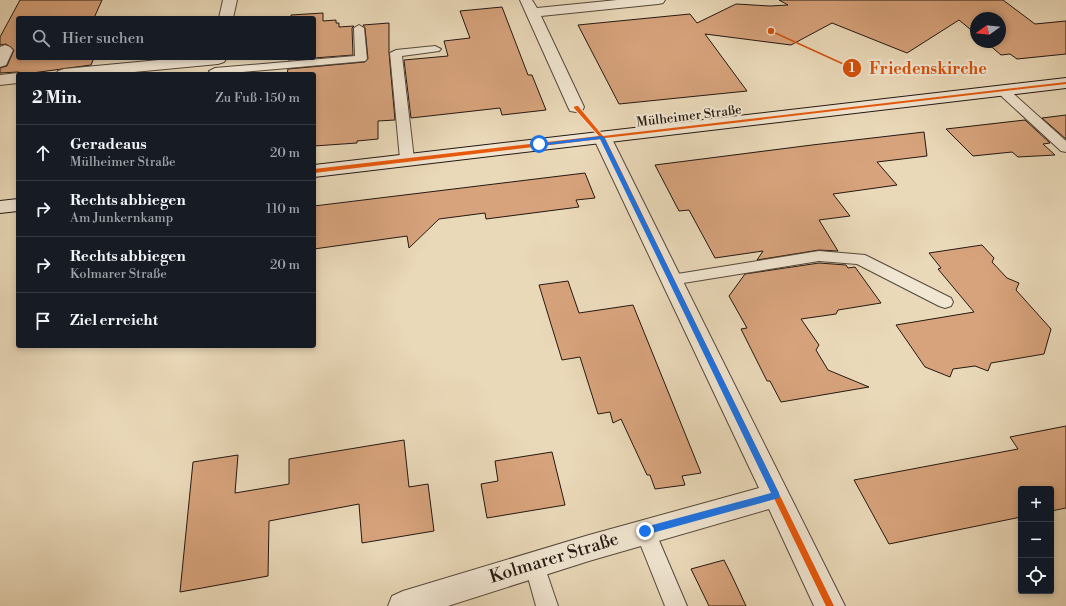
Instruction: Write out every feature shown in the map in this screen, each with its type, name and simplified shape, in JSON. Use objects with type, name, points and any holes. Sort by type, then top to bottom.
[{"type":"street","points":[[226,16],[230,0]]},
{"type":"street","points":[[576,107],[528,7],[658,0]]},
{"type":"street","points":[[98,72],[216,65]]},
{"type":"street","points":[[0,80],[16,78]]},
{"type":"street","name":"Mülheimer Straße","points":[[316,170],[1066,83]]},
{"type":"street","points":[[602,137],[830,606]]},
{"type":"street","points":[[0,207],[16,205]]},
{"type":"street","name":"Kolmarer Straße","points":[[403,606],[534,563],[776,495]]},
{"type":"lane","points":[[216,65],[361,59],[359,28]]},
{"type":"lane","points":[[407,159],[396,53],[435,50]]},
{"type":"lane","points":[[1002,90],[1066,148]]},
{"type":"lane","points":[[671,280],[819,256],[860,259],[945,302]]},
{"type":"lane","points":[[645,531],[676,606]]},
{"type":"lane","points":[[534,563],[547,606]]},
{"type":"building","points":[[20,0],[102,0],[95,16],[16,16],[16,60],[93,60],[91,65],[40,72],[0,73],[0,68],[7,66],[14,50],[6,44],[0,45],[0,37]]},
{"type":"building","points":[[779,0],[1003,0],[1035,24],[1066,21],[1066,54],[1017,59],[1010,54],[1001,55],[993,48],[1006,48],[1006,12],[970,12],[970,29],[959,20],[907,53],[832,23],[791,45],[705,34],[747,91],[619,104],[578,25],[690,14],[697,23],[736,4],[770,6],[788,5]]},
{"type":"building","points":[[502,7],[528,75],[532,75],[546,110],[502,115],[500,108],[411,118],[404,60],[448,56],[444,41],[470,38],[460,11]]},
{"type":"building","points":[[323,13],[323,21],[336,20],[336,23],[339,23],[339,27],[354,26],[352,28],[353,55],[316,58],[316,16],[291,15]]},
{"type":"building","points":[[389,23],[389,53],[395,120],[378,121],[378,139],[357,141],[357,143],[316,146],[316,72],[287,72],[288,69],[365,62],[368,59],[365,28],[363,25]]},
{"type":"building","points":[[1066,115],[1066,139],[1042,118]]},
{"type":"building","points":[[1025,120],[1050,143],[1043,144],[1055,155],[1018,157],[1012,152],[973,156],[946,129]]},
{"type":"building","points":[[924,132],[927,156],[877,162],[897,185],[833,194],[850,216],[819,220],[838,251],[819,250],[757,260],[763,251],[715,258],[689,210],[679,211],[655,165],[812,145]]},
{"type":"building","points":[[585,173],[595,198],[576,200],[579,207],[486,219],[485,213],[439,219],[409,248],[407,236],[316,249],[316,206]]},
{"type":"building","points":[[982,245],[994,258],[992,262],[1007,278],[1019,283],[1016,290],[1051,329],[1044,354],[991,363],[988,371],[975,366],[953,369],[950,377],[925,367],[896,325],[974,312],[938,269],[941,268],[929,253]]},
{"type":"building","points":[[819,263],[846,265],[848,268],[855,267],[881,303],[838,310],[836,314],[801,319],[819,345],[816,350],[828,370],[869,387],[781,402],[770,381],[767,381],[741,329],[747,328],[729,296],[745,274]]},
{"type":"building","points":[[568,281],[579,313],[633,305],[701,473],[682,476],[685,485],[655,489],[650,475],[647,475],[621,419],[613,423],[610,412],[598,414],[580,357],[562,360],[539,285]]},
{"type":"building","points":[[1066,426],[1066,508],[1054,510],[1054,486],[1018,486],[1018,518],[889,544],[854,480],[1018,449],[1010,437]]},
{"type":"building","points":[[404,440],[409,487],[428,484],[434,531],[362,543],[359,504],[269,521],[268,576],[180,592],[193,462],[238,455],[235,493],[289,484],[289,459]]},
{"type":"building","points":[[552,452],[565,505],[487,518],[481,484],[498,481],[495,461]]},
{"type":"building","points":[[724,560],[746,606],[709,606],[691,569]]},
{"type":"cycle path","points":[[316,171],[1066,83]]},
{"type":"cycle path","points":[[576,107],[602,137],[830,606]]},
{"type":"place","name":"Friedenskirche","points":[[771,31]]},
{"type":"route","points":[[539,144],[602,137],[776,495],[645,531]]}]
